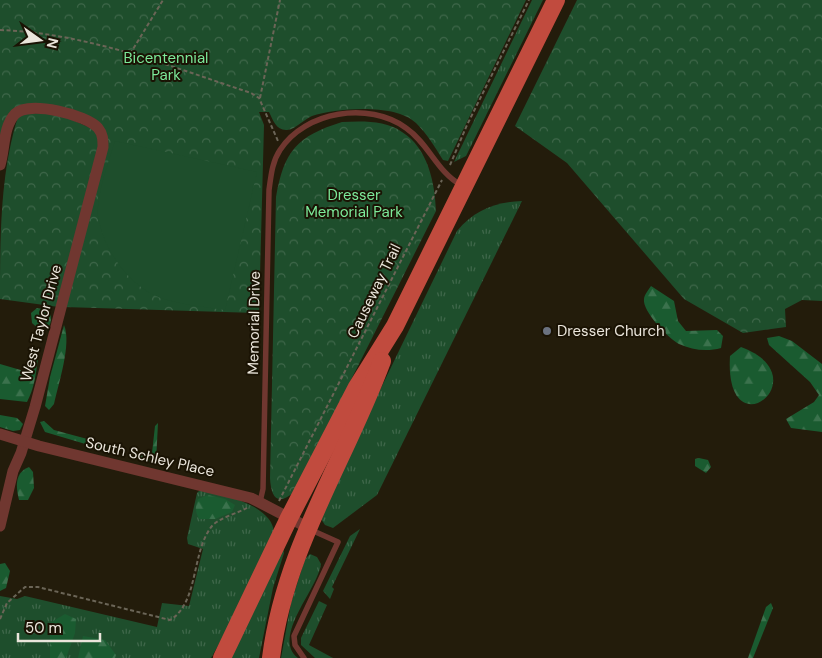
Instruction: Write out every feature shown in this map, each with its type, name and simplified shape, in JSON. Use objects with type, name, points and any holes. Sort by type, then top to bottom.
[{"type":"main road","points":[[222,658],[282,514],[395,326],[556,0]]},
{"type":"main road","points":[[271,658],[286,587],[307,527],[370,393],[395,326]]},
{"type":"street","name":"West Taylor Drive","points":[[0,165],[9,124],[16,113],[25,108],[49,110],[78,116],[98,128],[103,137],[103,147],[25,441],[14,471],[0,526]]},
{"type":"street","name":"South Schley Place","points":[[0,434],[230,491],[260,502],[307,527]]},
{"type":"lane","points":[[283,146],[295,133],[323,118],[338,114],[367,113],[393,120],[406,128],[428,149],[445,174],[464,187]]},
{"type":"lane","name":"Memorial Drive","points":[[260,502],[263,489],[269,190],[274,164],[283,146]]},
{"type":"lane","points":[[304,658],[295,645],[294,636],[338,542],[307,527]]},
{"type":"path","points":[[130,54],[163,0]]},
{"type":"path","points":[[260,98],[280,0]]},
{"type":"path","name":"Causeway Trail","points":[[282,514],[529,0]]},
{"type":"path","points":[[0,30],[29,31],[86,41],[251,93],[260,98],[269,116],[273,134],[283,146]]},
{"type":"path","points":[[0,619],[8,603],[25,587],[38,587],[170,620],[179,614],[186,605],[200,548],[213,525],[260,502]]},
{"type":"green space","name":"Bicentennial Park","points":[[0,0],[526,0],[448,161],[443,160],[416,123],[394,112],[350,109],[323,113],[312,116],[292,129],[283,130],[277,126],[269,112],[259,112],[264,125],[259,313],[64,307],[105,150],[99,125],[24,105],[0,153]]},
{"type":"green space","points":[[532,0],[543,0],[466,156],[454,162]]},
{"type":"green space","points":[[577,0],[822,0],[822,301],[802,300],[785,309],[786,327],[743,333],[684,299],[567,163],[515,126]]},
{"type":"green space","points":[[27,113],[59,114],[95,130],[100,146],[59,307],[0,299],[4,183],[12,138],[18,117]]},
{"type":"green space","name":"Dresser Memorial Park","points":[[342,122],[381,123],[396,128],[411,139],[424,157],[432,178],[436,211],[295,491],[284,499],[280,499],[276,498],[272,491],[270,478],[276,197],[283,168],[295,148],[314,133]]},
{"type":"green space","points":[[115,141],[257,172],[225,310],[179,303],[152,294],[140,287],[112,255],[101,229],[98,208],[104,178]]},
{"type":"green space","points":[[522,201],[377,495],[333,528],[325,525],[321,519],[350,452],[457,231],[486,208],[503,203]]},
{"type":"green space","points":[[651,286],[674,301],[678,321],[686,331],[717,330],[723,336],[721,348],[705,350],[689,348],[669,337],[647,310],[644,299]]},
{"type":"green space","points":[[37,308],[49,310],[50,313],[51,320],[46,331],[43,333],[32,323],[31,313]]},
{"type":"green space","points":[[64,325],[66,343],[64,364],[54,404],[49,410],[45,406],[50,377]]},
{"type":"green space","points":[[779,336],[792,341],[822,364],[822,432],[791,428],[786,419],[814,402],[819,395],[810,382],[769,345],[767,338]]},
{"type":"green space","points":[[741,347],[764,360],[773,375],[772,389],[764,400],[752,404],[741,400],[732,385],[730,356]]},
{"type":"green space","points":[[35,355],[38,359],[27,402],[0,399],[0,364],[24,371],[30,356]]},
{"type":"green space","points":[[0,415],[17,418],[23,424],[20,430],[13,431],[0,427]]},
{"type":"green space","points":[[44,421],[54,430],[117,447],[117,451],[109,451],[45,432],[40,422]]},
{"type":"green space","points":[[158,423],[156,462],[134,457],[135,450],[146,454],[152,453],[155,426]]},
{"type":"green space","points":[[695,459],[708,460],[711,467],[706,473],[695,466]]},
{"type":"green space","points":[[29,467],[33,472],[34,488],[28,500],[19,500],[17,490],[18,477]]},
{"type":"green space","points":[[201,489],[245,502],[256,508],[271,523],[274,532],[236,614],[211,658],[0,658],[0,596],[17,599],[25,596],[157,627],[162,603],[189,606],[203,549],[188,544],[187,538],[197,493]]},
{"type":"green space","points":[[208,495],[225,499],[235,505],[232,512],[215,519],[199,519],[196,504],[198,499]]},
{"type":"green space","points":[[360,529],[332,587],[334,589],[330,599],[323,591],[350,536]]},
{"type":"green space","points":[[283,547],[284,553],[273,588],[259,658],[231,658]]},
{"type":"green space","points":[[310,554],[317,557],[321,564],[318,574],[298,613],[290,638],[291,649],[298,658],[281,658],[291,603],[305,559]]},
{"type":"green space","points":[[5,563],[10,571],[6,588],[0,591],[0,564]]},
{"type":"green space","points":[[319,601],[327,605],[309,645],[333,658],[315,658],[301,645],[301,638]]},
{"type":"green space","points":[[771,603],[773,608],[753,658],[748,658],[766,607]]},
{"type":"green space","points":[[65,614],[76,619],[75,633],[66,658],[50,658],[50,623]]},
{"type":"green space","points":[[83,636],[105,640],[116,655],[115,658],[78,658]]},
{"type":"place","name":"Dresser Church","points":[[547,331]]}]
